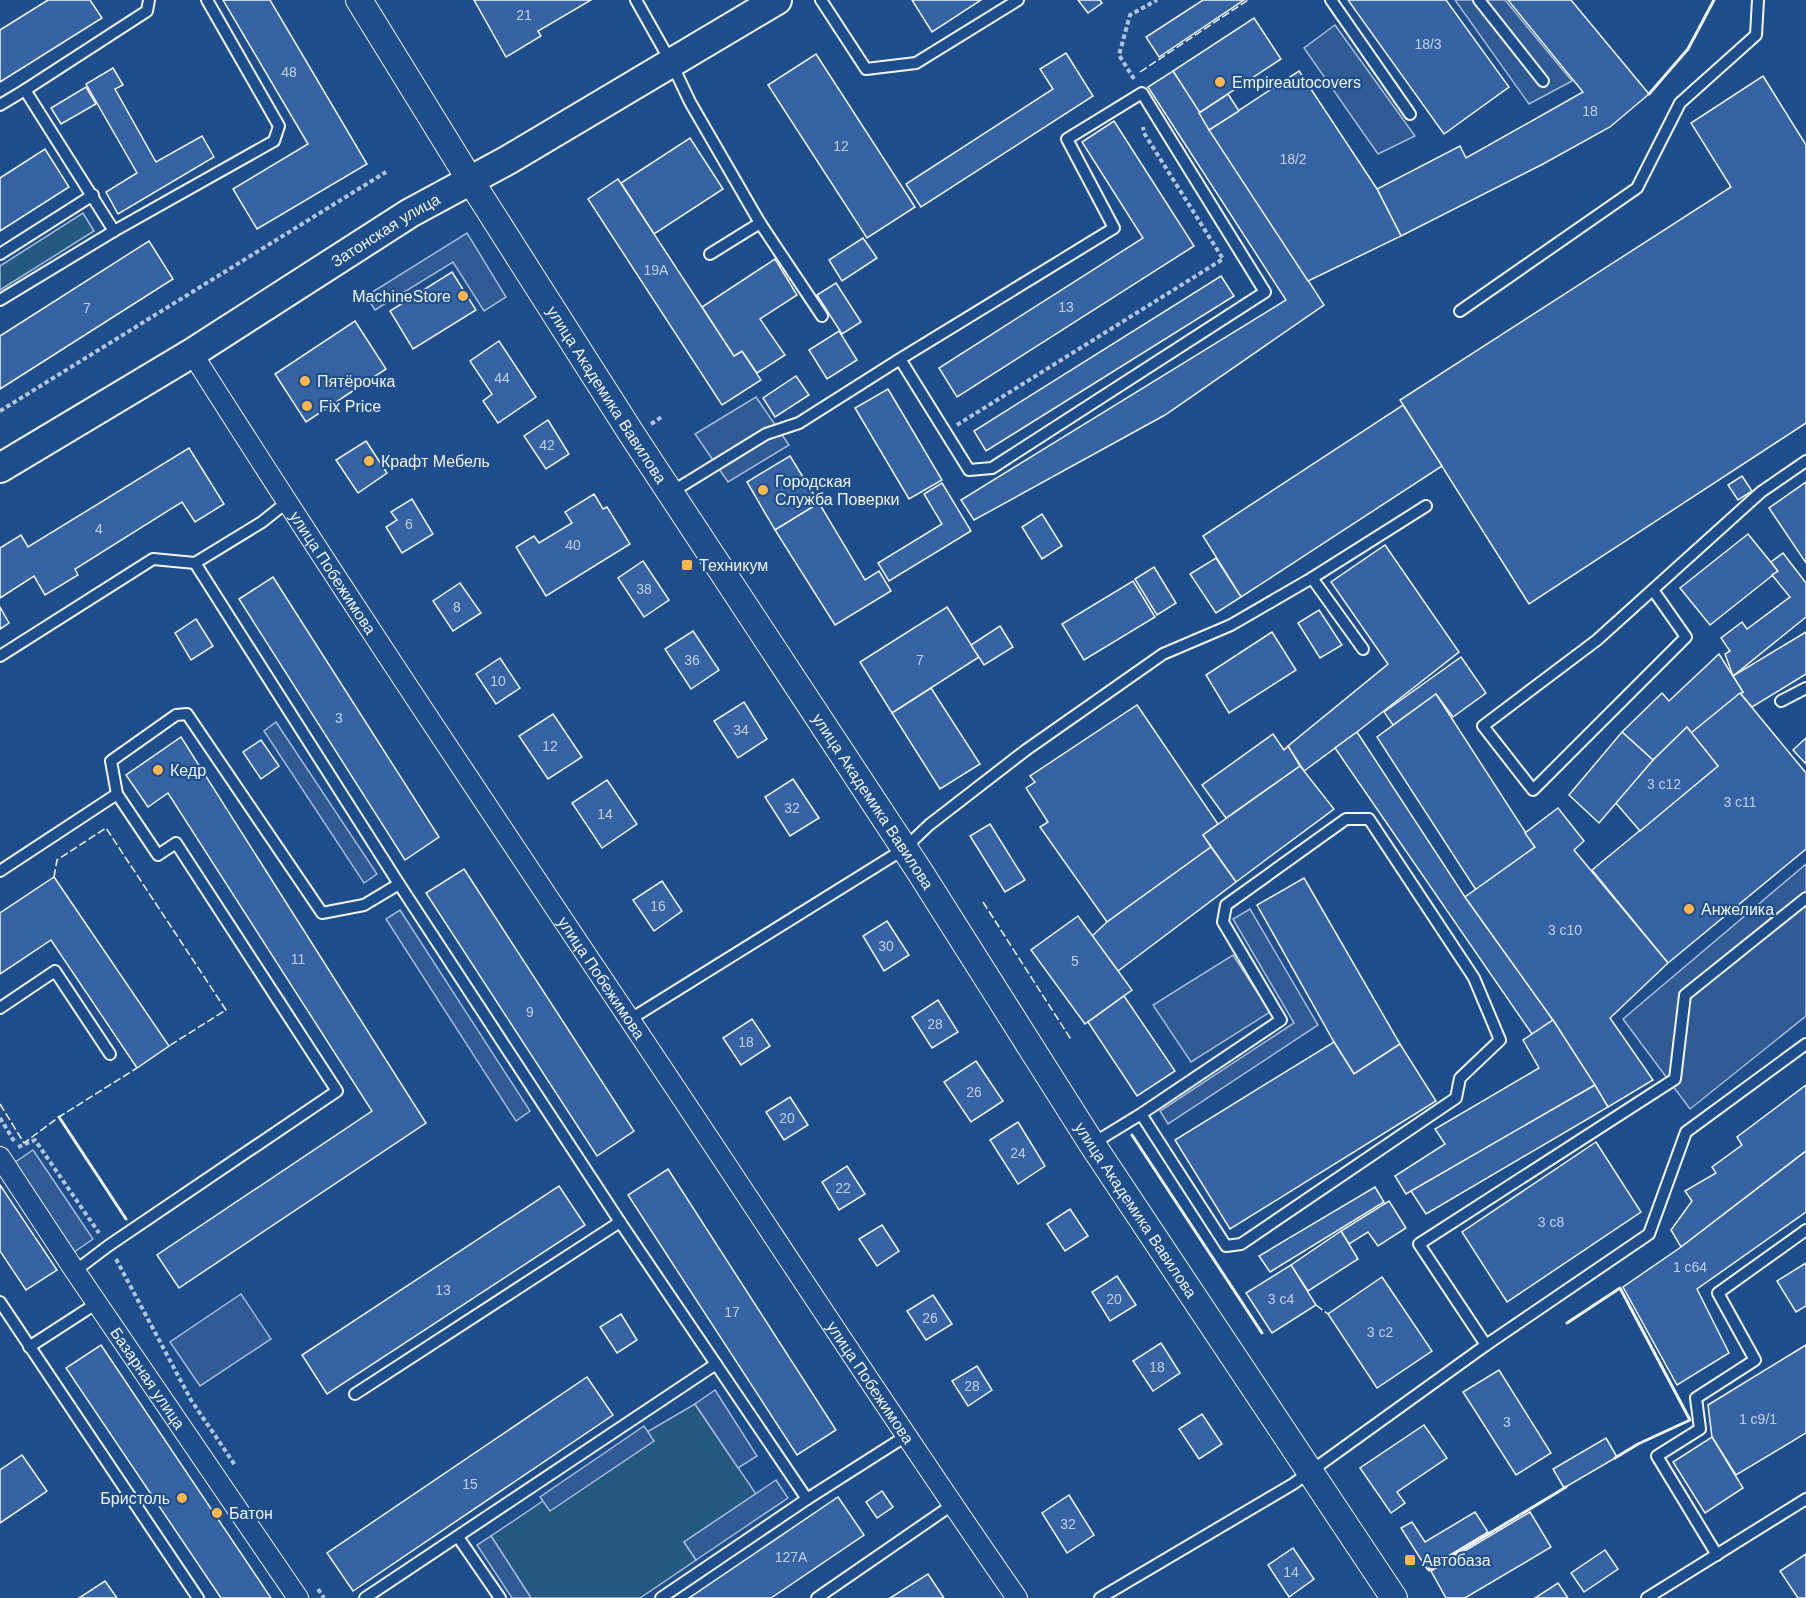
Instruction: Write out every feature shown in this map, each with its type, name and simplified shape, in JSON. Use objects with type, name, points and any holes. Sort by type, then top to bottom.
[{"type":"main road","name":"Затонская улица","points":[[0,467],[192,353],[410,213],[777,0]]},
{"type":"street","name":"улица Академика Вавилова","points":[[359,0],[470,180],[670,493],[904,849],[1092,1144],[1394,1598]]},
{"type":"street","name":"улица Побежимова","points":[[192,353],[287,502],[629,1020],[952,1505],[1017,1598]]},
{"type":"street","name":"Базарная улица","points":[[0,1157],[298,1598]]},
{"type":"lane","points":[[0,105],[147,11],[149,0]]},
{"type":"lane","points":[[0,300],[114,231],[274,141],[279,126],[207,0]]},
{"type":"lane","points":[[636,0],[672,63],[690,102],[760,222],[822,316]]},
{"type":"lane","points":[[821,0],[866,69],[916,63],[1018,0]]},
{"type":"lane","points":[[1331,0],[1410,114]]},
{"type":"lane","points":[[1479,0],[1544,81]]},
{"type":"lane","points":[[1460,311],[1637,188],[1680,103],[1756,35],[1758,0]]},
{"type":"lane","points":[[25,90],[114,231]]},
{"type":"lane","points":[[670,493],[766,434],[799,423],[900,359],[1114,228],[1067,139],[1142,93],[1265,292],[992,468],[969,470],[900,359]]},
{"type":"lane","points":[[0,254],[93,195]]},
{"type":"lane","points":[[710,254],[760,222]]},
{"type":"lane","points":[[1653,590],[1686,637],[1533,790],[1483,726],[1597,640],[1761,492],[1806,461]]},
{"type":"lane","points":[[0,656],[153,559],[195,563],[262,522],[287,502]]},
{"type":"lane","points":[[629,1020],[904,849],[929,825],[1026,750],[1163,654],[1231,625],[1312,578],[1426,506]]},
{"type":"lane","points":[[195,563],[399,884],[620,1222],[807,1499]]},
{"type":"lane","points":[[1312,578],[1363,649]]},
{"type":"lane","points":[[1781,701],[1806,688]]},
{"type":"lane","points":[[75,1271],[108,1246],[337,1091],[176,843],[158,855],[117,794],[111,761],[176,715],[187,714],[322,913],[364,905],[399,884]]},
{"type":"lane","points":[[0,872],[117,794]]},
{"type":"lane","points":[[1092,1144],[1281,1020],[1224,922],[1226,905],[1346,819],[1370,819],[1474,978],[1500,1040],[1460,1078],[1456,1098],[1241,1244],[1226,1246],[1141,1114]]},
{"type":"lane","points":[[1485,1345],[1419,1244],[1675,1078],[1685,995],[1806,898]]},
{"type":"lane","points":[[0,1008],[56,971],[110,1054]]},
{"type":"lane","points":[[1100,1598],[1310,1472],[1485,1345],[1650,1234],[1686,1132],[1806,1044]]},
{"type":"lane","points":[[355,1394],[620,1222]]},
{"type":"lane","points":[[1717,1555],[1657,1456],[1700,1429],[1696,1398],[1755,1360],[1718,1293],[1806,1230]]},
{"type":"lane","points":[[0,1302],[198,1598]]},
{"type":"lane","points":[[29,1347],[97,1303]]},
{"type":"lane","points":[[365,1598],[716,1364]]},
{"type":"lane","points":[[661,1598],[807,1499],[906,1436]]},
{"type":"lane","points":[[1647,1598],[1806,1499]]},
{"type":"lane","points":[[817,1598],[952,1505]]},
{"type":"lane","points":[[458,1537],[500,1598]]},
{"type":"path","points":[[945,433],[1223,259],[1144,133],[1142,93],[1119,55],[1130,15],[1157,0]]},
{"type":"path","points":[[0,411],[386,172]]},
{"type":"path","points":[[0,1118],[18,1148],[35,1140],[108,1246],[191,1400],[238,1469]]},
{"type":"path","points":[[318,1588],[324,1598]]},
{"type":"shaded area","points":[[1455,0],[1505,0],[1572,81],[1529,104]]},
{"type":"shaded area","points":[[1335,25],[1415,136],[1378,154],[1304,48]]},
{"type":"shaded area","points":[[83,213],[94,231],[0,290],[0,266]]},
{"type":"shaded area","points":[[467,233],[506,297],[484,311],[453,262],[375,310],[366,296]]},
{"type":"shaded area","points":[[756,397],[789,445],[728,482],[695,434]]},
{"type":"shaded area","points":[[276,722],[377,874],[364,883],[264,731]]},
{"type":"shaded area","points":[[1806,864],[1806,1016],[1690,1109],[1623,1019]]},
{"type":"shaded area","points":[[1250,909],[1318,1025],[1168,1124],[1160,1111],[1294,1023],[1233,919]]},
{"type":"shaded area","points":[[400,910],[530,1111],[516,1121],[386,919]]},
{"type":"shaded area","points":[[1233,955],[1270,1012],[1191,1062],[1153,1005]]},
{"type":"shaded area","points":[[33,1150],[93,1239],[74,1252],[14,1163]]},
{"type":"shaded area","points":[[241,1294],[271,1339],[200,1386],[170,1342]]},
{"type":"shaded area","points":[[715,1390],[757,1456],[738,1468],[695,1404]]},
{"type":"shaded area","points":[[695,1404],[756,1494],[684,1542],[696,1560],[640,1598],[531,1598],[491,1536],[543,1501],[550,1510],[653,1441],[647,1432]]},
{"type":"shaded area","points":[[644,1426],[654,1441],[550,1511],[540,1497]]},
{"type":"shaded area","points":[[776,1480],[788,1498],[696,1560],[684,1542]]},
{"type":"shaded area","points":[[491,1536],[531,1598],[512,1598],[477,1545]]},
{"type":"building","points":[[48,0],[90,0],[102,18],[0,82],[0,30]]},
{"type":"building","points":[[223,0],[270,0],[367,164],[257,229],[233,189],[308,144]]},
{"type":"building","points":[[474,0],[591,0],[538,31],[541,36],[506,57]]},
{"type":"building","points":[[912,0],[981,0],[932,32]]},
{"type":"building","points":[[1078,0],[1100,0],[1102,3],[1088,13]]},
{"type":"building","points":[[1203,0],[1244,0],[1159,57],[1146,37]]},
{"type":"building","points":[[1348,0],[1446,0],[1509,87],[1444,134]]},
{"type":"building","points":[[1508,0],[1571,0],[1649,94],[1610,127],[1543,164],[1401,236],[1377,189],[1460,146],[1466,158],[1583,92]]},
{"type":"building","points":[[1254,18],[1281,59],[1199,113],[1173,71]]},
{"type":"building","points":[[1066,53],[1093,96],[921,207],[906,184],[1053,89],[1040,69]]},
{"type":"building","points":[[816,54],[915,207],[867,238],[768,85]]},
{"type":"building","points":[[113,68],[123,85],[115,89],[156,162],[202,136],[214,157],[118,214],[106,192],[137,173],[86,84]]},
{"type":"building","points":[[1173,71],[1324,305],[1165,415],[974,520],[961,500],[1286,300],[1148,87]]},
{"type":"building","points":[[1299,71],[1377,189],[1401,236],[1308,281],[1209,130]]},
{"type":"building","points":[[1763,76],[1806,145],[1806,423],[1529,604],[1400,400],[1731,187],[1691,123]]},
{"type":"building","points":[[86,87],[96,104],[61,124],[51,108]]},
{"type":"building","points":[[1228,94],[1239,111],[1209,130],[1199,113]]},
{"type":"building","points":[[1114,121],[1194,246],[957,397],[939,368],[1143,238],[1082,142]]},
{"type":"building","points":[[690,138],[723,189],[654,234],[621,183]]},
{"type":"building","points":[[45,149],[69,187],[0,231],[0,178]]},
{"type":"building","points":[[618,179],[734,356],[742,351],[761,380],[722,405],[588,199]]},
{"type":"building","points":[[863,238],[877,258],[842,281],[829,260]]},
{"type":"building","points":[[149,241],[173,279],[0,389],[0,336]]},
{"type":"building","points":[[775,259],[797,295],[760,319],[785,355],[757,373],[742,351],[734,356],[702,307]]},
{"type":"building","points":[[452,272],[476,310],[413,349],[390,311]]},
{"type":"building","points":[[1221,276],[1234,296],[986,451],[974,431]]},
{"type":"building","points":[[836,283],[861,322],[842,334],[817,295]]},
{"type":"building","points":[[355,321],[386,369],[306,422],[275,374]]},
{"type":"building","points":[[839,331],[857,360],[827,379],[809,350]]},
{"type":"building","points":[[499,341],[536,397],[498,423],[483,401],[492,394],[470,361]]},
{"type":"building","points":[[796,376],[809,395],[775,417],[763,398]]},
{"type":"building","points":[[888,389],[942,480],[909,499],[855,408]]},
{"type":"building","points":[[1403,405],[1442,466],[1241,597],[1203,536]]},
{"type":"building","points":[[548,420],[569,454],[546,469],[524,436]]},
{"type":"building","points":[[366,441],[387,473],[358,493],[336,460]]},
{"type":"building","points":[[189,448],[224,504],[195,522],[182,502],[75,569],[78,575],[45,595],[34,576],[0,598],[0,548],[21,535],[28,547]]},
{"type":"building","points":[[790,456],[819,503],[775,530],[747,482]]},
{"type":"building","points":[[1742,476],[1752,491],[1738,500],[1728,485]]},
{"type":"building","points":[[1806,482],[1806,563],[1769,508]]},
{"type":"building","points":[[942,483],[971,531],[889,581],[878,563],[942,524],[924,494]]},
{"type":"building","points":[[594,494],[603,509],[607,507],[630,544],[546,596],[516,547],[534,536],[539,543],[572,523],[565,512]]},
{"type":"building","points":[[412,499],[433,534],[402,553],[386,527],[397,520],[391,512]]},
{"type":"building","points":[[819,503],[865,580],[879,571],[891,591],[835,625],[775,530]]},
{"type":"building","points":[[1042,514],[1062,546],[1042,559],[1022,527]]},
{"type":"building","points":[[1748,534],[1778,571],[1710,625],[1680,588]]},
{"type":"building","points":[[1385,545],[1459,652],[1304,771],[1288,746],[1388,664],[1331,582]]},
{"type":"building","points":[[1783,553],[1806,583],[1806,617],[1733,676],[1725,654],[1730,651],[1721,638],[1742,622],[1747,629],[1790,597],[1772,575],[1778,571],[1771,562]]},
{"type":"building","points":[[1216,558],[1241,597],[1216,613],[1190,574]]},
{"type":"building","points":[[643,561],[669,600],[644,617],[618,578]]},
{"type":"building","points":[[1154,567],[1176,603],[1157,615],[1135,579]]},
{"type":"building","points":[[273,577],[439,837],[405,860],[239,599]]},
{"type":"building","points":[[1133,581],[1155,617],[1084,660],[1062,624]]},
{"type":"building","points":[[460,583],[481,613],[453,631],[433,601]]},
{"type":"building","points":[[0,607],[9,623],[0,629]]},
{"type":"building","points":[[947,607],[979,657],[892,713],[860,662]]},
{"type":"building","points":[[1319,610],[1342,645],[1320,658],[1298,623]]},
{"type":"building","points":[[196,619],[213,646],[191,660],[175,633]]},
{"type":"building","points":[[1000,626],[1013,647],[984,665],[971,645]]},
{"type":"building","points":[[693,631],[719,670],[691,689],[665,649]]},
{"type":"building","points":[[1272,632],[1296,670],[1229,713],[1206,675]]},
{"type":"building","points":[[1806,632],[1806,674],[1752,707],[1740,693],[1743,692],[1733,676]]},
{"type":"building","points":[[1719,654],[1743,692],[1691,733],[1687,727],[1653,760],[1622,732],[1662,693],[1669,701]]},
{"type":"building","points":[[1461,657],[1486,693],[1453,717],[1436,694],[1393,725],[1384,712]]},
{"type":"building","points":[[500,658],[520,688],[496,704],[476,674]]},
{"type":"building","points":[[931,688],[980,764],[940,789],[892,713]]},
{"type":"building","points":[[1740,693],[1806,773],[1806,849],[1668,963],[1592,870],[1718,766],[1691,733]]},
{"type":"building","points":[[1436,694],[1535,847],[1476,890],[1377,737]]},
{"type":"building","points":[[744,702],[767,739],[738,758],[714,721]]},
{"type":"building","points":[[1137,705],[1218,824],[1203,835],[1211,847],[1107,922],[1040,827],[1048,822],[1026,788],[1035,782],[1030,776]]},
{"type":"building","points":[[553,714],[582,757],[548,779],[519,736]]},
{"type":"building","points":[[1687,727],[1718,766],[1640,831],[1615,802]]},
{"type":"building","points":[[1357,732],[1465,897],[1553,1020],[1532,1034],[1335,748]]},
{"type":"building","points":[[1622,732],[1653,760],[1599,823],[1569,795]]},
{"type":"building","points":[[1273,734],[1284,750],[1288,746],[1300,766],[1226,818],[1202,785]]},
{"type":"building","points":[[181,737],[426,1123],[179,1288],[157,1255],[372,1111],[168,793],[148,807],[126,775]]},
{"type":"building","points":[[1806,738],[1806,764],[1793,750]]},
{"type":"building","points":[[261,740],[279,766],[261,779],[243,752]]},
{"type":"building","points":[[1300,766],[1334,809],[1236,882],[1203,835]]},
{"type":"building","points":[[793,779],[819,818],[790,836],[765,797]]},
{"type":"building","points":[[607,780],[637,824],[602,848],[572,803]]},
{"type":"building","points":[[1558,808],[1584,841],[1574,850],[1668,963],[1610,1018],[1653,1080],[1608,1107],[1553,1020],[1465,897],[1535,847],[1525,833]]},
{"type":"building","points":[[990,824],[1025,880],[1005,892],[970,836]]},
{"type":"building","points":[[1211,847],[1236,882],[1118,971],[1092,936],[1107,922]]},
{"type":"building","points":[[464,869],[634,1131],[597,1156],[426,893]]},
{"type":"building","points":[[54,877],[169,1046],[137,1068],[51,940],[0,974],[0,913]]},
{"type":"building","points":[[1304,878],[1400,1044],[1354,1074],[1257,905]]},
{"type":"building","points":[[662,881],[682,911],[654,931],[633,900]]},
{"type":"building","points":[[1078,916],[1132,990],[1085,1024],[1031,950]]},
{"type":"building","points":[[887,921],[909,955],[884,971],[863,936]]},
{"type":"building","points":[[1124,996],[1175,1071],[1137,1096],[1088,1022]]},
{"type":"building","points":[[938,1000],[958,1032],[932,1048],[912,1017]]},
{"type":"building","points":[[752,1019],[770,1046],[741,1065],[723,1038]]},
{"type":"building","points":[[1553,1020],[1595,1085],[1406,1194],[1395,1176],[1445,1144],[1435,1129],[1539,1068],[1523,1040]]},
{"type":"building","points":[[1334,1042],[1354,1074],[1400,1044],[1436,1101],[1230,1229],[1175,1140]]},
{"type":"building","points":[[976,1061],[1003,1101],[971,1122],[944,1082]]},
{"type":"building","points":[[1595,1085],[1608,1107],[1426,1214],[1411,1191]]},
{"type":"building","points":[[1806,1085],[1806,1151],[1681,1247],[1671,1230],[1692,1201],[1685,1191],[1716,1173],[1712,1167],[1742,1145],[1737,1137]]},
{"type":"building","points":[[790,1097],[808,1125],[784,1140],[766,1112]]},
{"type":"building","points":[[1018,1122],[1045,1166],[1018,1184],[990,1140]]},
{"type":"building","points":[[1596,1142],[1641,1212],[1507,1302],[1462,1232]]},
{"type":"building","points":[[1806,1151],[1806,1212],[1697,1289],[1729,1353],[1677,1385],[1623,1287],[1681,1247]]},
{"type":"building","points":[[847,1166],[865,1194],[839,1210],[822,1182]]},
{"type":"building","points":[[668,1169],[836,1430],[797,1455],[628,1195]]},
{"type":"building","points":[[0,1185],[57,1270],[26,1290],[0,1251]]},
{"type":"building","points":[[559,1186],[585,1225],[327,1394],[302,1355]]},
{"type":"building","points":[[1375,1187],[1384,1202],[1270,1272],[1259,1256]]},
{"type":"building","points":[[1389,1201],[1406,1228],[1378,1246],[1368,1232],[1349,1244],[1341,1231]]},
{"type":"building","points":[[1070,1209],[1088,1236],[1065,1251],[1047,1224]]},
{"type":"building","points":[[882,1225],[899,1251],[877,1266],[859,1239]]},
{"type":"building","points":[[1341,1231],[1358,1259],[1308,1291],[1291,1265]]},
{"type":"building","points":[[1806,1263],[1806,1306],[1796,1312],[1777,1281]]},
{"type":"building","points":[[1291,1265],[1316,1305],[1272,1333],[1246,1293]]},
{"type":"building","points":[[1117,1276],[1136,1305],[1110,1321],[1092,1292]]},
{"type":"building","points":[[1382,1277],[1432,1351],[1377,1388],[1328,1314]]},
{"type":"building","points":[[933,1295],[952,1324],[926,1340],[907,1311]]},
{"type":"building","points":[[621,1314],[637,1340],[617,1353],[600,1327]]},
{"type":"building","points":[[1161,1343],[1180,1373],[1153,1391],[1133,1361]]},
{"type":"building","points":[[101,1345],[271,1598],[221,1598],[66,1368]]},
{"type":"building","points":[[1806,1345],[1806,1433],[1736,1475],[1712,1437],[1708,1405]]},
{"type":"building","points":[[977,1366],[992,1390],[968,1406],[952,1381]]},
{"type":"building","points":[[1499,1370],[1551,1453],[1516,1475],[1463,1392]]},
{"type":"building","points":[[587,1377],[613,1415],[353,1591],[327,1553]]},
{"type":"building","points":[[1202,1414],[1222,1444],[1199,1459],[1179,1429]]},
{"type":"building","points":[[1424,1425],[1447,1458],[1397,1492],[1405,1503],[1391,1513],[1360,1468]]},
{"type":"building","points":[[1712,1437],[1743,1488],[1705,1513],[1673,1462]]},
{"type":"building","points":[[1606,1438],[1617,1457],[1564,1488],[1553,1469]]},
{"type":"building","points":[[22,1455],[47,1491],[0,1523],[0,1470]]},
{"type":"building","points":[[882,1491],[893,1507],[877,1518],[866,1502]]},
{"type":"building","points":[[1069,1495],[1094,1535],[1067,1553],[1042,1513]]},
{"type":"building","points":[[838,1497],[864,1535],[771,1598],[689,1598]]},
{"type":"building","points":[[1475,1512],[1488,1532],[1427,1569],[1401,1528],[1412,1522],[1425,1542]]},
{"type":"building","points":[[1530,1512],[1551,1547],[1465,1598],[1446,1598],[1431,1571]]},
{"type":"building","points":[[1293,1548],[1314,1579],[1289,1597],[1268,1565]]},
{"type":"building","points":[[1605,1550],[1618,1569],[1584,1592],[1571,1573]]},
{"type":"building","points":[[1806,1554],[1806,1598],[1798,1598],[1780,1571]]},
{"type":"building","points":[[928,1574],[944,1598],[890,1598]]},
{"type":"building","points":[[105,1581],[117,1598],[79,1598]]},
{"type":"building","points":[[1558,1583],[1568,1598],[1535,1598]]},
{"type":"fence","points":[[1140,72],[1248,0]]},
{"type":"fence","points":[[54,877],[57,860],[106,828],[226,1010],[169,1046]]},
{"type":"fence","points":[[983,902],[1072,1041]]},
{"type":"fence","points":[[0,1104],[24,1143],[59,1117],[137,1068]]},
{"type":"fence","points":[[1316,1305],[1328,1314]]},
{"type":"wall","points":[[1649,94],[1688,49],[1714,0]]},
{"type":"wall","points":[[59,1117],[126,1219]]},
{"type":"wall","points":[[1132,1135],[1262,1333]]},
{"type":"wall","points":[[1567,1323],[1620,1288],[1690,1420],[1638,1444],[1615,1458]]},
{"type":"wall","points":[[1429,1570],[1566,1487]]},
{"type":"place","name":"Empireautocovers","points":[[1220,82]]},
{"type":"place","name":"MachineStore","points":[[463,296]]},
{"type":"place","name":"Пятёрочка","points":[[305,381]]},
{"type":"place","name":"Fix Price","points":[[307,406]]},
{"type":"place","name":"Крафт Мебель","points":[[369,461]]},
{"type":"place","name":"Городская Служба Поверки","points":[[763,490]]},
{"type":"place","name":"Техникум","points":[[687,565]]},
{"type":"place","name":"Кедр","points":[[158,770]]},
{"type":"place","name":"Анжелика","points":[[1689,909]]},
{"type":"place","name":"Бристоль","points":[[182,1498]]},
{"type":"place","name":"Батон","points":[[217,1513]]},
{"type":"place","name":"Автобаза","points":[[1410,1560]]}]
